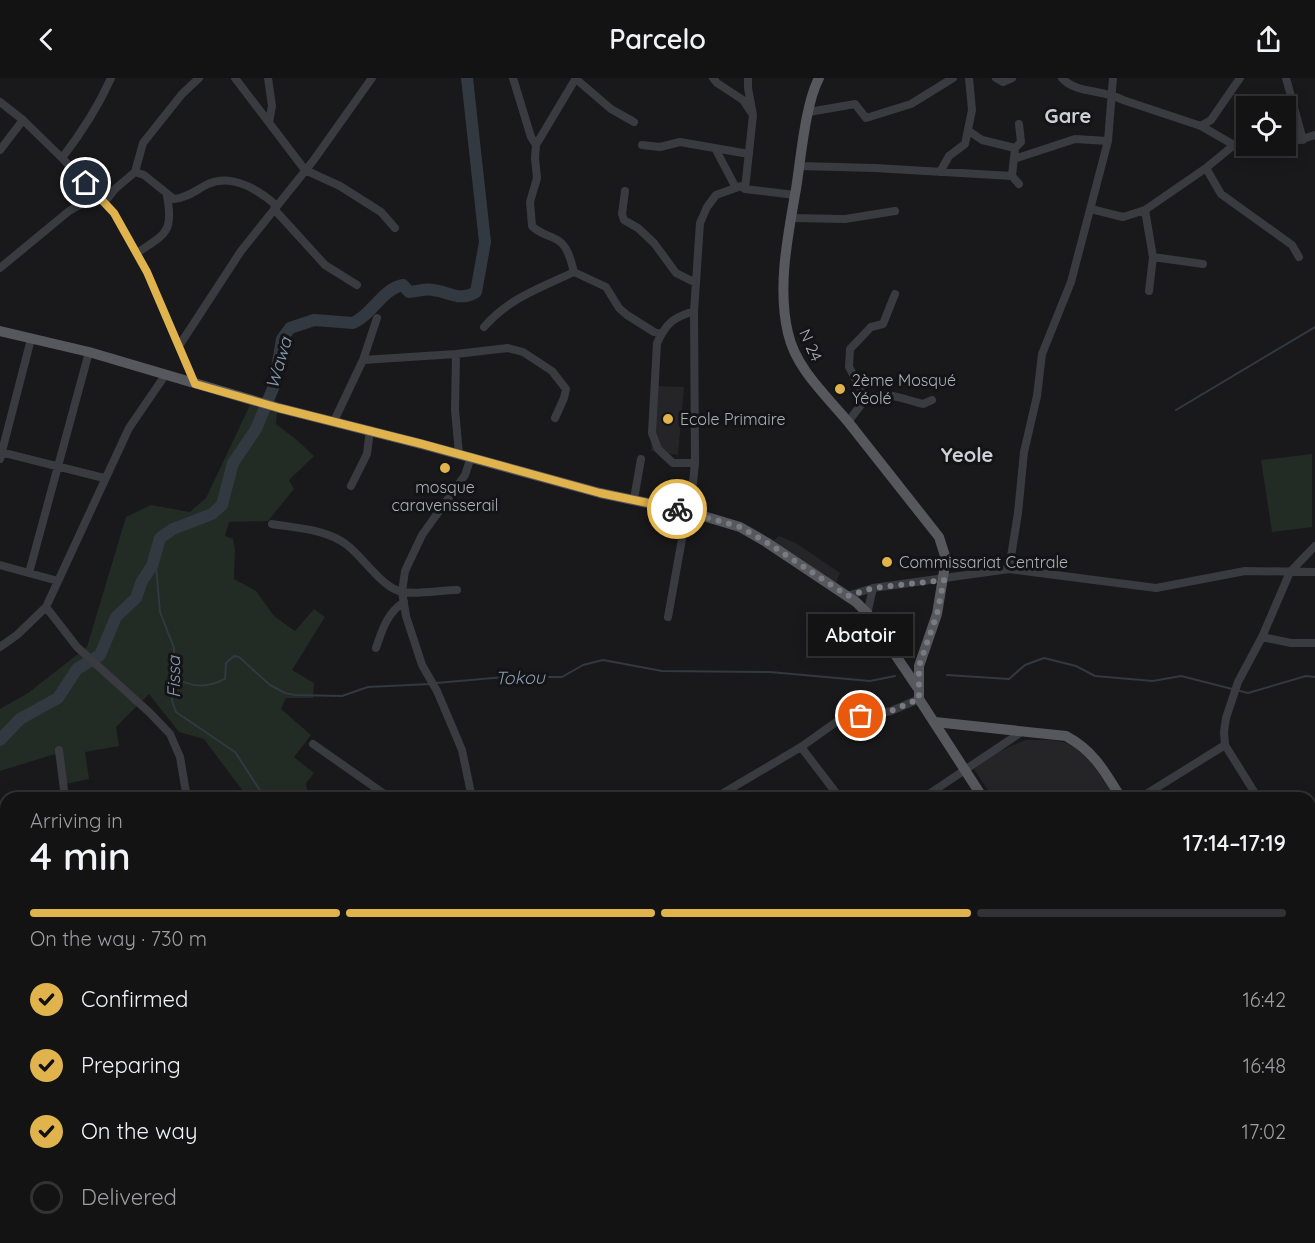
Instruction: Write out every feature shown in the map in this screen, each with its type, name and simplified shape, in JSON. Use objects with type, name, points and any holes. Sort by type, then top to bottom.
[{"type":"main road","name":"N 24","points":[[819,78],[809,112],[791,218],[784,283],[788,334],[796,356],[808,375],[939,537],[946,559],[944,580],[937,614],[919,666],[919,699]]},
{"type":"main road","points":[[0,331],[89,352],[279,408],[370,430],[600,493],[688,511],[740,527],[852,599],[867,614],[918,687]]},
{"type":"main road","points":[[919,699],[979,792]]},
{"type":"main road","points":[[935,722],[1066,736],[1082,744],[1099,763],[1117,792]]},
{"type":"street","points":[[62,158],[84,130],[111,78]]},
{"type":"street","points":[[104,203],[115,189],[135,172],[143,143],[182,94],[199,78]]},
{"type":"street","points":[[235,78],[305,170],[348,191],[381,212],[395,228]]},
{"type":"street","points":[[268,78],[272,106],[269,122]]},
{"type":"street","points":[[179,346],[240,251],[305,170],[372,78]]},
{"type":"street","points":[[513,78],[531,137],[536,145]]},
{"type":"street","points":[[713,78],[742,100],[753,115]]},
{"type":"street","points":[[741,188],[749,154],[753,115],[747,88],[748,78]]},
{"type":"street","points":[[809,112],[855,104],[867,118],[910,104],[953,78]]},
{"type":"street","points":[[940,172],[949,156],[965,144],[972,110],[969,78]]},
{"type":"street","points":[[996,78],[1003,82],[1012,78]]},
{"type":"street","points":[[1062,78],[1066,83],[1080,89],[1112,93],[1123,100],[1201,126],[1234,145],[1206,168],[1145,210],[1123,217],[1091,209]]},
{"type":"street","points":[[1009,569],[1018,513],[1024,452],[1037,396],[1042,354],[1071,282],[1091,209],[1108,141],[1113,78]]},
{"type":"street","points":[[1201,126],[1211,120],[1239,78]]},
{"type":"street","points":[[1286,78],[1303,140]]},
{"type":"street","points":[[634,122],[611,109],[576,79],[536,145],[537,177],[530,202],[532,226],[560,241],[568,253],[574,272],[606,287],[619,308],[627,315],[661,334]]},
{"type":"street","points":[[0,102],[23,120],[114,213],[147,272],[195,384]]},
{"type":"street","points":[[0,150],[23,120]]},
{"type":"street","points":[[1012,176],[1015,148],[1021,142],[1019,124]]},
{"type":"street","points":[[969,131],[982,140],[1015,148]]},
{"type":"street","points":[[1296,142],[1315,135]]},
{"type":"street","points":[[1014,159],[1075,139],[1108,141]]},
{"type":"street","points":[[642,145],[660,147],[680,142],[749,154]]},
{"type":"street","points":[[716,150],[741,188]]},
{"type":"street","points":[[799,166],[1012,176],[1019,184]]},
{"type":"street","points":[[1206,168],[1221,194],[1292,245],[1299,257]]},
{"type":"street","points":[[135,172],[144,175],[174,200],[211,183],[221,181],[246,185],[261,192],[325,266],[357,285]]},
{"type":"street","points":[[668,617],[695,463],[694,311],[700,223],[716,195],[741,188],[795,195]]},
{"type":"street","points":[[625,191],[622,214],[624,220],[638,228],[654,243],[676,273],[696,283]]},
{"type":"street","points":[[0,268],[69,211],[98,195]]},
{"type":"street","points":[[136,254],[168,228],[171,216],[167,196]]},
{"type":"street","points":[[1145,210],[1153,257],[1149,291]]},
{"type":"street","points":[[791,218],[845,219],[895,211]]},
{"type":"street","points":[[1153,257],[1203,264]]},
{"type":"street","points":[[484,327],[497,312],[520,297],[574,272]]},
{"type":"street","points":[[866,398],[849,367],[850,349],[871,327],[883,324],[895,294]]},
{"type":"street","points":[[694,311],[675,318],[661,334],[657,343],[652,433],[658,448],[673,463],[695,463]]},
{"type":"street","points":[[334,421],[363,360],[377,318]]},
{"type":"street","points":[[31,339],[1,454],[104,478]]},
{"type":"street","points":[[363,360],[508,348],[523,352],[552,371],[566,389],[555,418]]},
{"type":"street","points":[[29,573],[89,352]]},
{"type":"street","points":[[456,354],[455,410],[459,454]]},
{"type":"street","points":[[0,647],[17,635],[46,606],[129,428],[166,374]]},
{"type":"street","points":[[848,422],[866,398],[879,395],[902,396],[923,404],[932,400]]},
{"type":"street","points":[[351,486],[367,454],[370,430]]},
{"type":"street","points":[[471,457],[465,475],[422,535],[405,571],[402,592],[406,616],[422,665],[437,691],[462,750],[471,792]]},
{"type":"street","points":[[634,499],[641,459]]},
{"type":"street","points":[[272,524],[322,533],[346,543],[383,583],[402,592],[458,590]]},
{"type":"street","points":[[1254,792],[1226,746],[1225,725],[1238,682],[1262,638],[1290,572],[1315,546]]},
{"type":"street","points":[[0,565],[58,581]]},
{"type":"street","points":[[852,599],[873,588],[944,580],[1009,569],[1156,588],[1245,571],[1315,572]]},
{"type":"street","points":[[867,614],[873,588]]},
{"type":"street","points":[[376,648],[382,628],[394,609],[404,602]]},
{"type":"street","points":[[46,606],[86,655],[170,734],[180,757],[186,792]]},
{"type":"street","points":[[1262,638],[1292,643],[1315,643]]},
{"type":"street","points":[[725,792],[801,747],[839,720],[891,711],[919,699]]},
{"type":"street","points":[[932,792],[1023,732]]},
{"type":"street","points":[[313,744],[381,792]]},
{"type":"street","points":[[1150,792],[1226,746]]},
{"type":"street","points":[[801,747],[835,792]]},
{"type":"street","points":[[59,750],[64,792]]},
{"type":"shaded area","name":"Ecole Primaire","points":[[656,386],[684,387],[678,455],[651,451]]},
{"type":"shaded area","points":[[250,405],[277,413],[276,424],[314,456],[289,480],[294,489],[268,521],[229,522],[225,536],[233,539],[234,579],[256,591],[274,616],[295,631],[314,609],[325,617],[292,670],[314,683],[313,698],[286,698],[281,709],[311,735],[294,757],[314,773],[306,783],[307,792],[244,792],[204,739],[179,732],[149,694],[116,727],[119,746],[85,752],[89,779],[66,784],[55,754],[0,771],[0,709],[28,693],[87,647],[126,517],[151,505],[190,512],[206,498]]},
{"type":"shaded area","points":[[1312,454],[1312,527],[1272,532],[1261,460]]},
{"type":"shaded area","points":[[779,536],[796,543],[840,573],[835,584],[773,541]]},
{"type":"shaded area","points":[[1025,740],[1052,740],[1079,745],[1112,792],[989,792],[974,769],[998,752]]},
{"type":"waterway","name":"Wawa","points":[[0,740],[20,719],[58,698],[77,669],[100,655],[116,617],[136,598],[142,581],[152,566],[160,538],[173,529],[212,514],[222,505],[233,463],[256,429],[274,386],[282,339],[290,328],[314,320],[353,323],[366,314],[389,291],[403,285],[409,292],[430,290],[455,296],[470,295],[476,292],[485,242],[467,78]]},
{"type":"waterway","points":[[1176,410],[1315,327]]},
{"type":"waterway","name":"Fissa","points":[[155,555],[160,612],[174,648],[172,701],[176,712],[235,752],[261,792]]},
{"type":"waterway","name":"Tokou","points":[[174,677],[193,685],[218,682],[225,679],[226,663],[234,656],[239,657],[270,685],[285,693],[295,695],[342,696],[368,687],[430,684]]},
{"type":"waterway","points":[[947,675],[1009,679],[1025,665],[1044,658],[1076,666],[1095,676],[1153,681],[1181,676],[1248,693],[1306,676],[1315,677]]},
{"type":"waterway","name":"Tokou","points":[[436,683],[505,677],[562,677],[583,665],[603,660],[662,671],[770,672],[870,681],[895,676]]},
{"type":"way so far","points":[[677,509],[740,527],[848,596],[873,588],[944,580],[937,614],[919,666],[919,699],[891,711],[861,716]]},
{"type":"place","name":"2ème Mosqué Yéolé","points":[[840,389]]},
{"type":"place","name":"Ecole Primaire","points":[[668,419]]},
{"type":"place","name":"mosque caravensserail","points":[[445,468]]},
{"type":"place","name":"Commissariat Centrale","points":[[887,562]]},
{"type":"place","name":"Abatoir","points":[[861,716]]},
{"type":"district","name":"Gare","points":[[1068,116]]},
{"type":"district","name":"Yeole","points":[[967,455]]},
{"type":"route","points":[[86,183],[114,213],[147,272],[195,384],[600,493],[677,509]]}]
